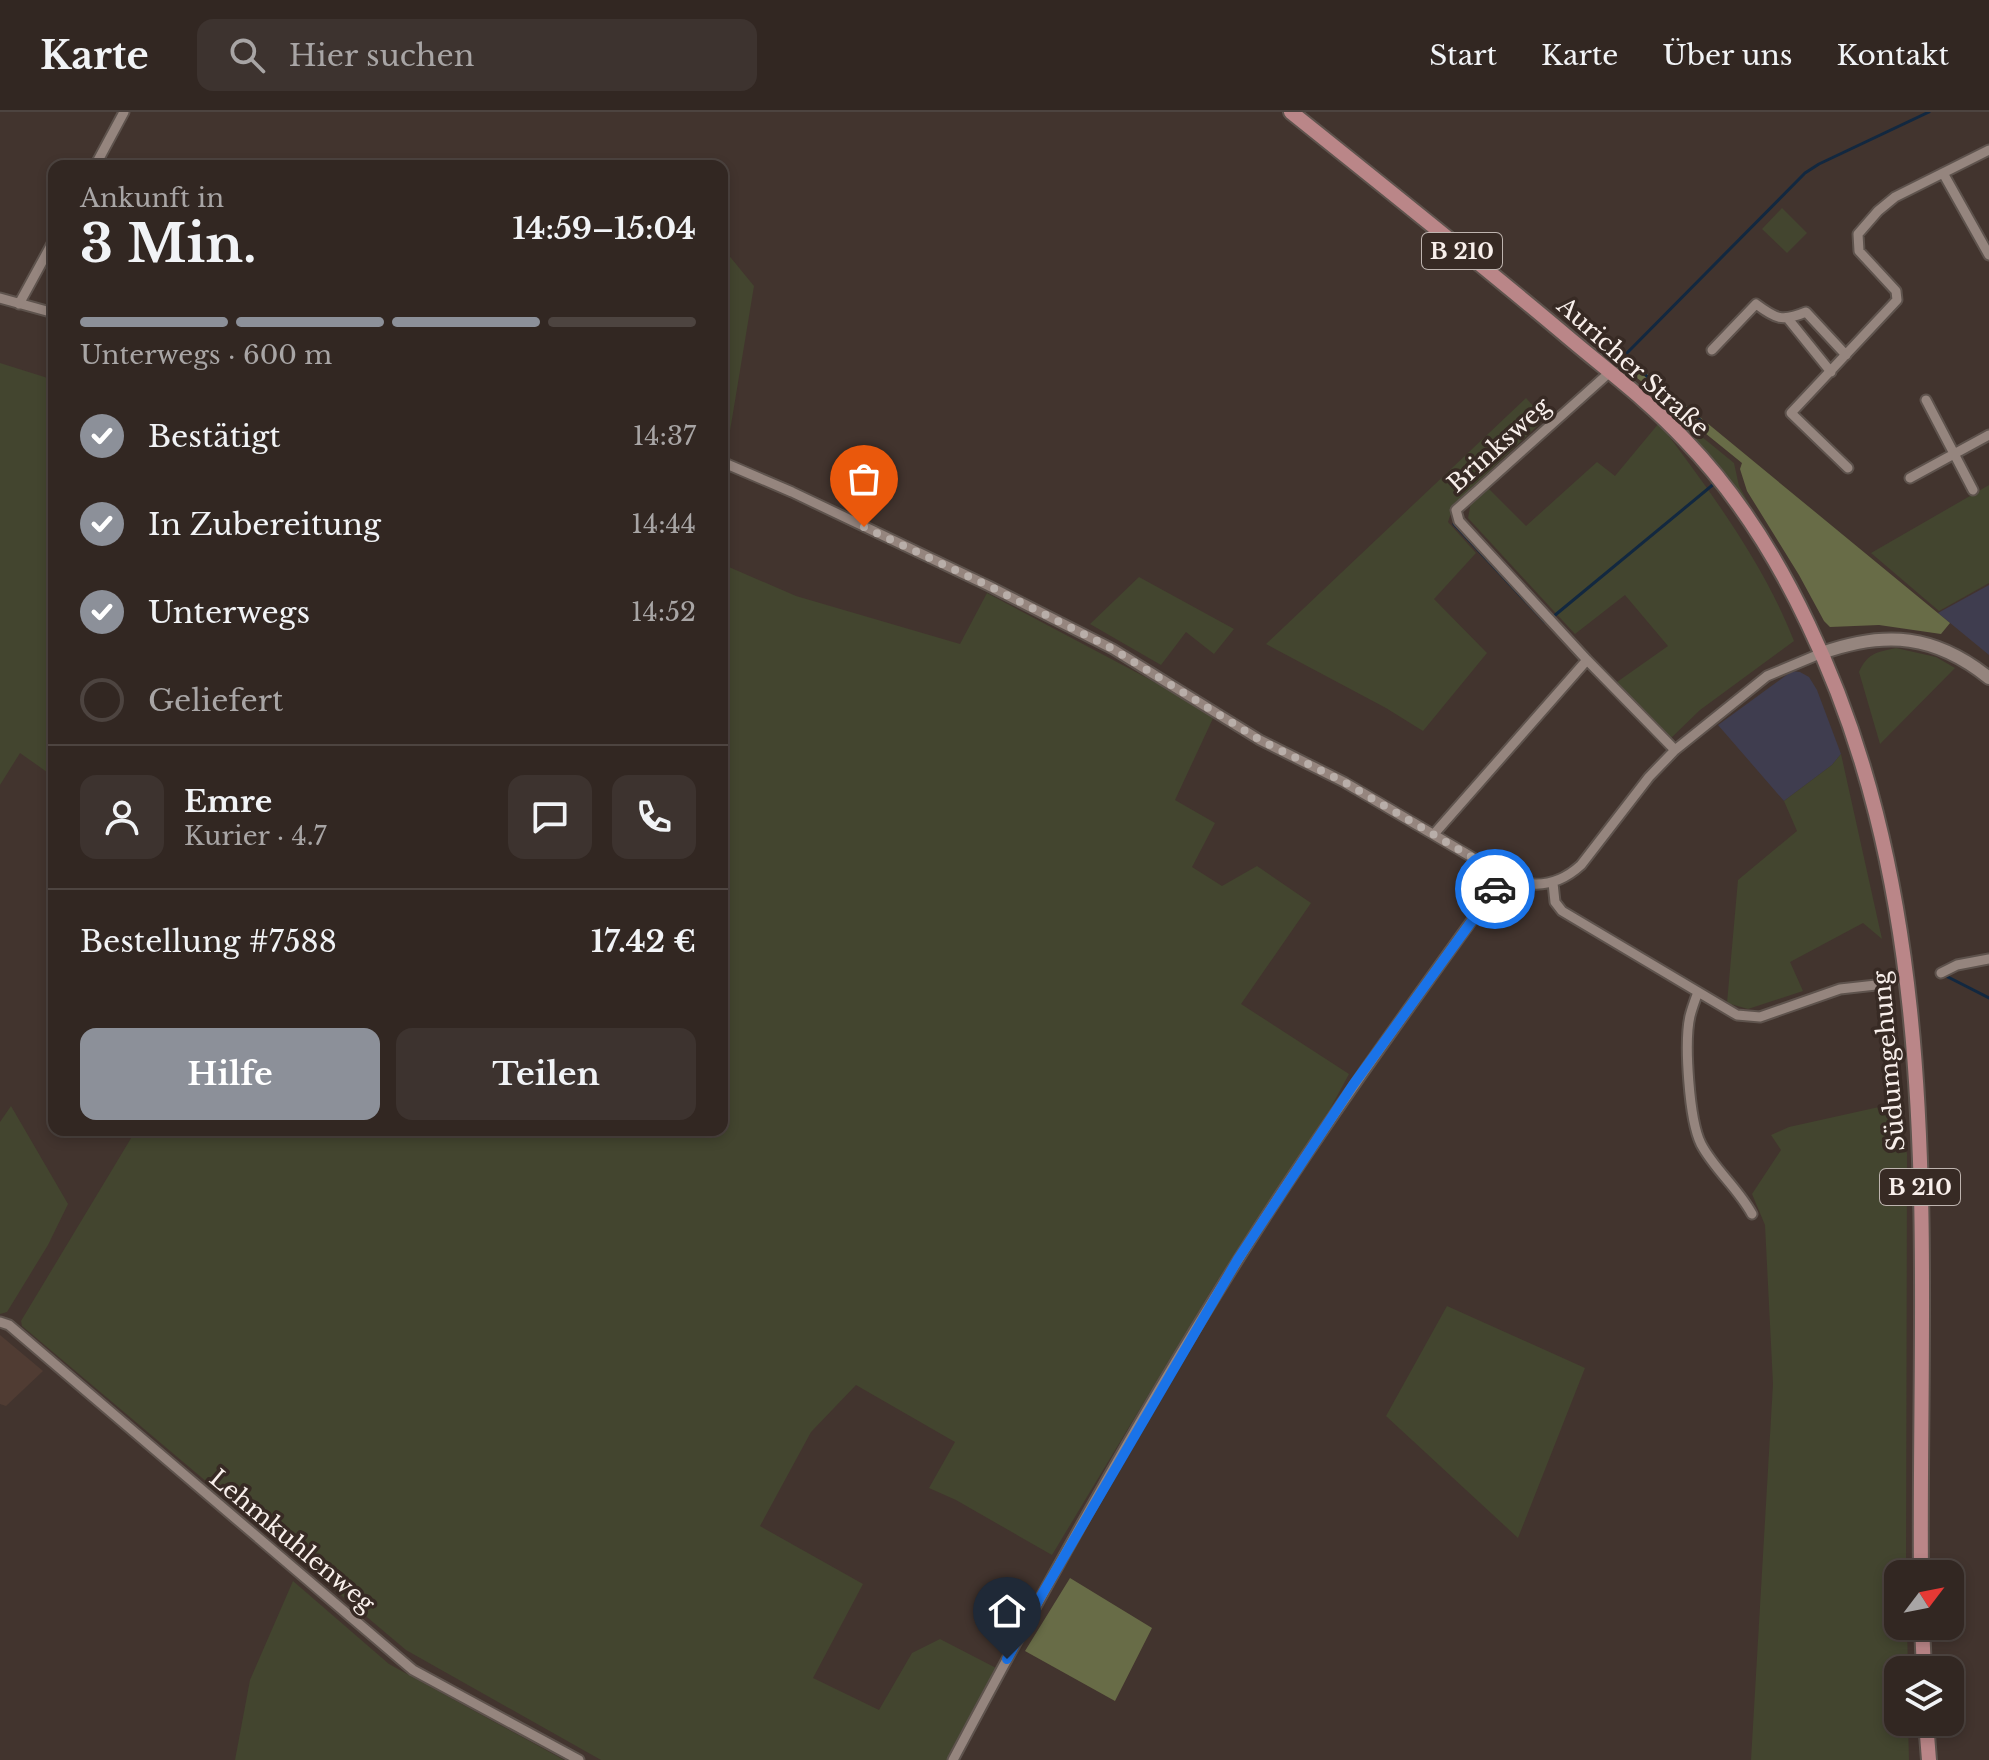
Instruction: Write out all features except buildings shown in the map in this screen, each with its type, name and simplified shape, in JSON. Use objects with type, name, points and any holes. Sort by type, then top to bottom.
[{"type":"main road","name":"Auricher Straße","points":[[1291,112],[1610,372],[1685,440],[1731,494],[1762,537],[1822,653]]},
{"type":"main road","name":"Südumgehung","points":[[1822,653],[1861,757],[1877,814],[1907,981],[1916,1095],[1922,1254],[1921,1560]]},
{"type":"main road","points":[[1927,1736],[1929,1760]]},
{"type":"street","points":[[98,160],[124,112]]},
{"type":"street","points":[[1848,468],[1791,413],[1897,300],[1896,291],[1859,251],[1858,234],[1895,197],[1989,150]]},
{"type":"street","points":[[1943,173],[1989,255]]},
{"type":"street","points":[[19,304],[48,251]]},
{"type":"street","points":[[0,298],[48,311]]},
{"type":"street","points":[[1712,350],[1756,304],[1772,316],[1789,320],[1831,372]]},
{"type":"street","points":[[1789,320],[1806,312],[1846,355]]},
{"type":"street","name":"Brinksweg","points":[[1610,372],[1456,510],[1459,521],[1675,750]]},
{"type":"street","points":[[1926,400],[1973,490]]},
{"type":"street","points":[[1910,478],[1989,435]]},
{"type":"street","points":[[728,465],[989,586],[1113,649],[1260,740],[1344,782],[1504,876],[1524,884],[1553,883],[1581,865],[1649,777],[1675,750],[1767,676],[1822,653],[1869,640],[1906,639],[1953,653],[1989,678]]},
{"type":"street","points":[[1434,834],[1587,660]]},
{"type":"street","points":[[953,1760],[1041,1596],[1238,1259],[1353,1085],[1504,876]]},
{"type":"street","points":[[1553,883],[1555,902],[1562,911],[1737,1015],[1748,1018],[1780,1011],[1840,989],[1876,985]]},
{"type":"street","points":[[1941,973],[1957,965],[1989,959]]},
{"type":"street","points":[[1698,992],[1690,1017],[1688,1041],[1696,1126],[1708,1155],[1744,1199],[1752,1214]]},
{"type":"street","name":"Lehmkuhlenweg","points":[[0,1322],[9,1325],[413,1670],[579,1760]]},
{"type":"shaded area","points":[[1989,585],[1989,655],[1938,613]]},
{"type":"shaded area","points":[[1792,671],[1809,677],[1817,690],[1841,754],[1832,765],[1784,801],[1718,725]]},
{"type":"shaded area","points":[[0,1335],[43,1371],[6,1406],[0,1404]]},
{"type":"green space","points":[[1782,208],[1807,233],[1787,253],[1762,229]]},
{"type":"green space","points":[[728,254],[754,286],[728,443]]},
{"type":"green space","points":[[1633,362],[1950,623],[1941,634],[1879,625],[1830,627],[1747,491],[1740,469],[1742,463],[1626,369]]},
{"type":"green space","points":[[0,363],[48,378],[48,773],[20,753],[0,785]]},
{"type":"green space","points":[[1631,379],[1734,463],[1739,486],[1755,514],[1682,427]]},
{"type":"green space","points":[[1526,398],[1545,419],[1454,504],[1448,522],[1476,553],[1434,599],[1487,653],[1423,731],[1266,644]]},
{"type":"green space","points":[[1659,423],[1751,555],[1794,641],[1700,710],[1670,739],[1617,682],[1668,646],[1625,595],[1575,634],[1468,518],[1471,502],[1488,488],[1526,526],[1597,462],[1615,476]]},
{"type":"green space","points":[[1989,485],[1989,583],[1939,611],[1871,553]]},
{"type":"green space","points":[[728,567],[796,596],[960,644],[987,593],[1215,714],[1175,800],[1215,823],[1192,867],[1222,886],[1257,866],[1311,903],[1241,1004],[1349,1074],[1330,1109],[1212,1289],[1052,1555],[929,1488],[955,1442],[856,1385],[811,1432],[760,1526],[863,1584],[813,1678],[879,1710],[912,1653],[940,1639],[998,1669],[948,1760],[601,1760],[406,1650],[22,1326],[21,1321],[132,1136],[728,1136]]},
{"type":"green space","points":[[1139,577],[1234,629],[1214,654],[1186,632],[1161,665],[1090,624]]},
{"type":"green space","points":[[1896,648],[1936,657],[1955,668],[1880,744],[1859,672],[1873,655]]},
{"type":"green space","points":[[1841,754],[1882,939],[1863,923],[1790,962],[1803,991],[1748,1009],[1727,1003],[1738,880],[1797,831],[1784,801],[1832,765]]},
{"type":"green space","points":[[1897,1103],[1907,1154],[1906,1560],[1884,1560],[1884,1640],[1907,1640],[1908,1656],[1884,1656],[1884,1736],[1908,1736],[1909,1760],[1751,1760],[1773,1384],[1765,1225],[1752,1194],[1781,1150],[1771,1135],[1789,1127]]},
{"type":"green space","points":[[11,1106],[68,1204],[48,1245],[7,1312],[0,1314],[0,1122]]},
{"type":"green space","points":[[1447,1306],[1585,1368],[1518,1538],[1386,1416]]},
{"type":"green space","points":[[1070,1578],[1152,1628],[1115,1701],[1025,1651]]},
{"type":"green space","points":[[293,1581],[389,1664],[564,1760],[235,1760],[250,1680]]},
{"type":"waterway","points":[[1621,355],[1624,356],[1805,173],[1929,112]]},
{"type":"waterway","points":[[1631,363],[1705,424],[1706,431]]},
{"type":"waterway","points":[[1554,616],[1715,480]]},
{"type":"waterway","points":[[1454,524],[1545,622]]},
{"type":"waterway","points":[[1946,976],[1989,998]]},
{"type":"way so far","points":[[864,527],[1113,649],[1260,740],[1344,782],[1504,876],[1495,889]]},
{"type":"route","points":[[1007,1659],[1238,1259],[1353,1085],[1495,889]]}]
